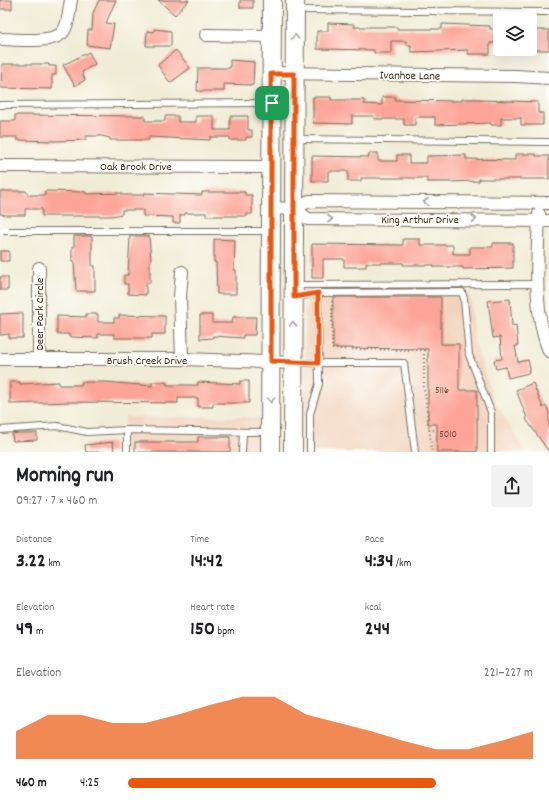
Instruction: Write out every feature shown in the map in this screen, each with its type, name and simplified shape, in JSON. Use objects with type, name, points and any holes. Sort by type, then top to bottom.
[{"type":"main road","points":[[270,452],[272,0]]},
{"type":"main road","points":[[293,452],[295,5]]},
{"type":"street","points":[[0,39],[51,39],[62,33],[66,23],[71,0]]},
{"type":"street","points":[[206,35],[272,36]]},
{"type":"street","name":"Ivanhoe Lane","points":[[271,74],[516,76],[549,78]]},
{"type":"street","name":"Oak Brook Drive","points":[[0,166],[272,167]]},
{"type":"street","name":"King Arthur Drive","points":[[271,208],[294,209],[309,201],[544,203]]},
{"type":"street","points":[[544,203],[544,221],[538,284],[541,327],[549,351]]},
{"type":"street","name":"King Arthur Drive","points":[[294,209],[308,220],[544,221]]},
{"type":"street","name":"Deer Park Circle","points":[[39,268],[39,360]]},
{"type":"street","points":[[182,272],[180,296],[182,360]]},
{"type":"street","name":"Brush Creek Drive","points":[[0,360],[182,360],[271,361],[293,363]]},
{"type":"lane","points":[[295,5],[549,12]]},
{"type":"lane","points":[[0,105],[272,103]]},
{"type":"lane","points":[[294,139],[549,142]]},
{"type":"lane","points":[[0,231],[271,231]]},
{"type":"lane","points":[[294,291],[538,284]]},
{"type":"lane","points":[[294,291],[318,293],[462,292],[464,299],[469,355],[491,412],[491,452]]},
{"type":"lane","points":[[310,452],[310,414],[319,384],[318,293]]},
{"type":"lane","points":[[293,363],[404,363],[415,452]]},
{"type":"lane","points":[[0,430],[57,426],[87,432],[127,430],[271,432]]},
{"type":"lane","points":[[127,430],[127,452]]},
{"type":"lane","points":[[242,452],[243,432]]},
{"type":"path","points":[[429,430],[437,430]]},
{"type":"shaded area","points":[[306,286],[464,287],[470,298],[474,341],[492,396],[525,452],[304,452]]},
{"type":"shaded area","points":[[125,417],[260,417],[260,452],[125,452]]},
{"type":"building","points":[[0,0],[12,0],[12,9],[0,9]]},
{"type":"building","points":[[99,0],[116,0],[106,23],[114,24],[110,48],[87,45],[88,30],[92,30],[93,13]]},
{"type":"building","points":[[158,0],[189,0],[175,15]]},
{"type":"building","points":[[240,0],[253,0],[253,8],[240,8]]},
{"type":"building","points":[[328,23],[354,24],[354,27],[397,27],[397,29],[442,29],[442,24],[490,26],[490,29],[493,29],[493,43],[490,43],[490,54],[468,54],[468,50],[411,52],[411,45],[406,45],[406,41],[391,41],[391,53],[374,53],[374,50],[317,49],[317,31],[328,31]]},
{"type":"building","points":[[154,29],[171,31],[171,46],[146,46],[147,31],[154,32]]},
{"type":"building","points":[[537,30],[549,30],[549,50],[537,50]]},
{"type":"building","points":[[176,50],[190,68],[170,83],[158,65]]},
{"type":"building","points":[[89,52],[95,64],[82,72],[85,80],[75,86],[63,65]]},
{"type":"building","points":[[230,60],[254,62],[253,85],[224,84],[224,91],[197,91],[198,68],[230,68]]},
{"type":"building","points":[[2,64],[49,64],[49,66],[56,66],[56,75],[52,75],[52,89],[1,88]]},
{"type":"building","points":[[313,97],[331,97],[331,100],[364,100],[364,104],[382,105],[382,97],[395,97],[395,100],[462,101],[462,99],[481,99],[538,102],[538,113],[543,113],[543,125],[521,125],[521,118],[501,118],[501,125],[491,125],[491,123],[435,125],[435,117],[415,117],[415,125],[404,125],[404,119],[374,119],[374,116],[352,116],[352,124],[313,123]]},
{"type":"building","points":[[15,115],[145,116],[145,121],[165,121],[165,116],[178,116],[178,122],[196,122],[196,116],[214,116],[214,130],[230,130],[230,116],[248,116],[248,130],[252,130],[252,137],[246,137],[246,140],[230,140],[230,137],[210,137],[210,140],[149,137],[149,140],[110,140],[110,138],[102,136],[86,136],[86,140],[56,141],[17,140],[17,137],[0,137],[0,121],[15,121]]},
{"type":"building","points":[[369,153],[378,153],[378,161],[397,161],[397,155],[409,155],[409,163],[427,163],[427,156],[466,155],[466,159],[515,160],[515,154],[536,154],[536,156],[549,156],[549,179],[479,179],[479,181],[427,182],[427,178],[361,178],[361,181],[348,181],[348,171],[328,171],[328,181],[312,181],[312,156],[369,157]]},
{"type":"building","points":[[0,191],[26,191],[28,195],[45,195],[45,191],[86,192],[86,194],[122,193],[122,195],[144,195],[144,193],[202,195],[202,192],[245,192],[245,195],[252,195],[252,214],[247,214],[247,216],[206,216],[206,213],[185,213],[185,215],[180,215],[180,223],[173,223],[173,217],[143,216],[143,210],[122,210],[122,214],[112,216],[42,216],[42,209],[25,209],[25,215],[6,215],[0,214]]},
{"type":"building","points":[[74,236],[92,236],[92,266],[95,266],[95,291],[76,291],[74,261],[72,261]]},
{"type":"building","points":[[130,236],[149,236],[151,261],[150,283],[146,283],[146,295],[128,294],[128,284],[124,284],[124,275],[128,275]]},
{"type":"building","points":[[214,239],[235,240],[234,270],[236,270],[236,294],[217,294],[216,262],[214,262]]},
{"type":"building","points":[[403,239],[420,239],[420,245],[453,245],[453,254],[470,254],[470,247],[493,247],[493,243],[513,243],[513,268],[463,269],[463,267],[434,267],[434,265],[403,265],[403,263],[366,263],[366,267],[344,267],[344,259],[323,259],[323,278],[312,278],[312,244],[403,245]]},
{"type":"building","points":[[0,251],[9,251],[9,261],[0,261]]},
{"type":"building","points":[[0,277],[8,277],[8,290],[0,290]]},
{"type":"building","points":[[333,297],[441,297],[441,344],[459,344],[459,390],[477,390],[477,452],[437,452],[437,424],[428,424],[428,349],[333,348]]},
{"type":"building","points":[[510,299],[512,326],[516,325],[518,346],[515,346],[518,362],[528,360],[530,369],[528,369],[529,373],[508,378],[506,367],[496,369],[494,360],[502,359],[500,337],[493,338],[488,301]]},
{"type":"building","points":[[23,313],[23,338],[9,338],[9,334],[0,335],[0,314]]},
{"type":"building","points":[[86,314],[98,314],[98,322],[114,322],[114,318],[119,318],[119,315],[165,316],[165,334],[152,334],[152,338],[114,338],[114,334],[98,334],[98,338],[69,337],[69,334],[57,334],[57,316],[86,317]]},
{"type":"building","points":[[200,315],[212,315],[212,323],[232,323],[233,317],[256,317],[255,335],[243,335],[243,338],[213,336],[213,338],[200,339]]},
{"type":"building","points":[[240,381],[249,381],[249,403],[213,403],[213,407],[198,407],[198,398],[178,398],[178,403],[71,402],[10,404],[10,382],[20,382],[20,384],[59,382],[59,385],[81,385],[82,382],[105,382],[152,386],[152,382],[166,382],[167,385],[198,385],[198,382],[240,384]]},
{"type":"building","points":[[533,383],[543,408],[546,406],[549,412],[549,452],[526,419],[527,418],[516,390]]},
{"type":"building","points":[[37,433],[37,440],[13,441],[12,434]]},
{"type":"building","points":[[198,437],[230,437],[230,452],[135,452],[135,442],[198,442]]},
{"type":"building","points":[[113,442],[114,452],[86,452],[85,445]]},
{"type":"route","points":[[271,74],[294,74],[294,297],[318,293],[318,363],[271,361],[272,103],[271,74]]}]
